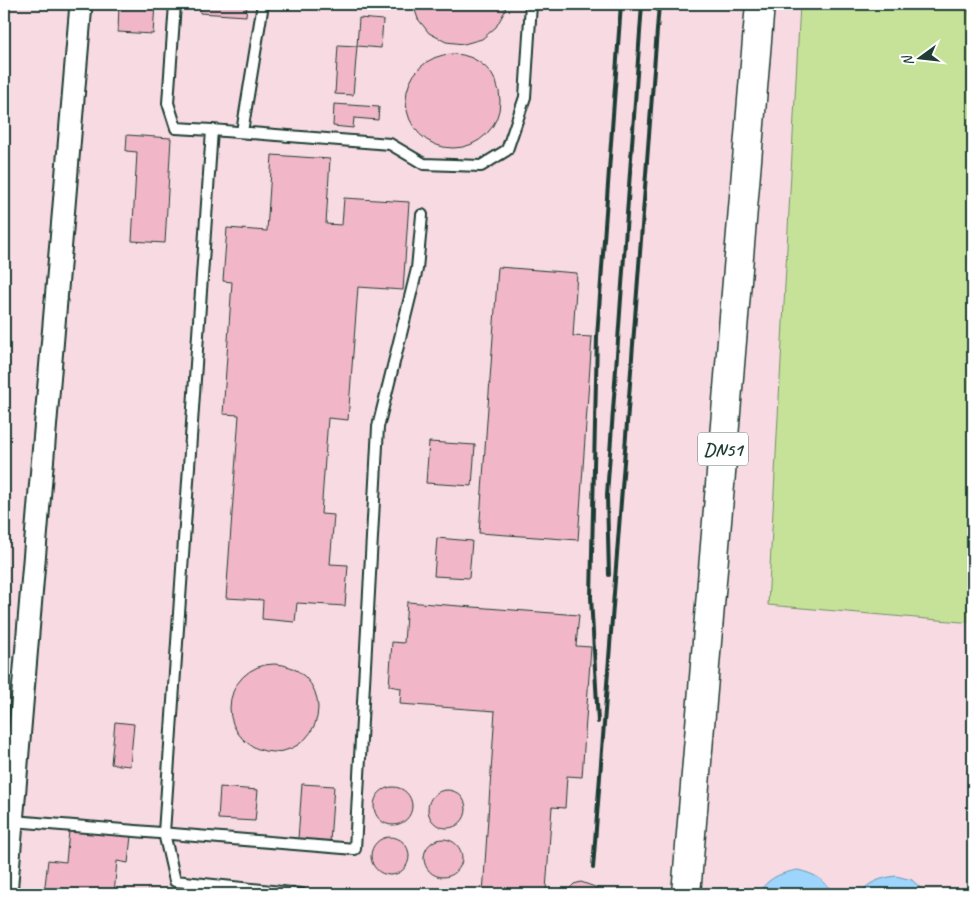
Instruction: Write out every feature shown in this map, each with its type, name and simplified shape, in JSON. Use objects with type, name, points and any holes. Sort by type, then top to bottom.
[{"type":"main road","name":"DN51","points":[[686,894],[760,4]]},
{"type":"street","points":[[6,894],[81,4]]},
{"type":"lane","points":[[176,4],[168,103],[176,128],[390,144],[424,164],[481,166],[507,150],[525,97],[531,4]]},
{"type":"lane","points":[[242,132],[263,4]]},
{"type":"lane","points":[[212,130],[164,833],[175,881],[301,894]]},
{"type":"lane","points":[[13,821],[355,849],[378,427],[417,269],[422,215]]},
{"type":"shaded area","points":[[4,4],[973,4],[973,894],[4,894]]},
{"type":"green space","points":[[4,4],[10,4],[4,83]]},
{"type":"green space","points":[[800,4],[967,4],[973,24],[973,623],[768,605]]},
{"type":"water","points":[[798,870],[818,878],[826,884],[833,894],[757,894],[775,877]]},
{"type":"water","points":[[896,876],[912,880],[927,894],[859,894],[875,881]]},
{"type":"building","points":[[119,4],[155,4],[153,34],[118,32]]},
{"type":"building","points":[[201,4],[247,4],[246,16],[200,13]]},
{"type":"building","points":[[413,4],[506,4],[505,11],[496,27],[482,39],[464,44],[446,42],[429,33],[418,19]]},
{"type":"building","points":[[359,18],[383,20],[381,48],[357,46]]},
{"type":"building","points":[[338,45],[357,46],[353,95],[335,94]]},
{"type":"building","points":[[453,54],[471,58],[486,68],[496,83],[500,101],[496,119],[486,134],[471,144],[453,148],[435,144],[420,134],[410,119],[406,101],[410,83],[420,68],[435,58]]},
{"type":"building","points":[[334,104],[379,107],[378,120],[354,118],[353,128],[333,126]]},
{"type":"building","points":[[127,135],[171,138],[165,243],[132,241],[137,152],[126,151]]},
{"type":"building","points":[[272,155],[330,159],[326,224],[342,225],[344,198],[409,202],[403,290],[358,287],[348,420],[328,418],[321,514],[334,515],[330,564],[348,565],[345,606],[297,603],[295,622],[262,619],[263,600],[226,598],[239,415],[223,414],[232,282],[223,281],[227,228],[267,231]]},
{"type":"building","points":[[498,267],[577,273],[573,336],[592,337],[578,540],[479,533]]},
{"type":"building","points":[[429,442],[475,445],[472,486],[426,483]]},
{"type":"building","points":[[437,538],[472,541],[469,578],[434,576]]},
{"type":"building","points":[[407,602],[579,615],[576,646],[591,647],[582,777],[567,776],[565,808],[552,807],[546,890],[559,891],[559,894],[483,894],[495,711],[400,704],[401,688],[389,686],[392,642],[404,643]]},
{"type":"building","points":[[274,664],[291,668],[305,677],[314,691],[318,708],[314,725],[305,739],[291,748],[274,752],[257,748],[243,739],[234,725],[230,708],[234,691],[243,677],[257,668]]},
{"type":"building","points":[[115,722],[134,724],[130,766],[111,764]]},
{"type":"building","points":[[302,784],[334,786],[330,842],[298,839]]},
{"type":"building","points":[[220,787],[258,790],[255,821],[218,819]]},
{"type":"building","points":[[393,787],[406,793],[412,806],[406,819],[393,825],[380,819],[374,806],[380,793]]},
{"type":"building","points":[[447,790],[460,796],[466,809],[460,822],[447,828],[434,822],[428,809],[434,796]]},
{"type":"building","points":[[69,831],[131,836],[128,863],[117,861],[114,894],[44,894],[48,860],[66,862]]},
{"type":"building","points":[[390,837],[403,843],[409,856],[403,869],[390,875],[377,869],[371,856],[377,843]]},
{"type":"building","points":[[443,839],[456,845],[462,858],[456,871],[443,877],[430,871],[424,858],[430,845]]},
{"type":"building","points":[[969,870],[973,870],[973,894],[967,894]]},
{"type":"building","points":[[581,882],[595,887],[599,894],[564,894],[574,884]]},
{"type":"railway","points":[[598,722],[591,597],[597,337],[621,4]]},
{"type":"railway","points":[[609,575],[607,495],[642,4]]},
{"type":"railway","points":[[593,868],[659,4]]}]
